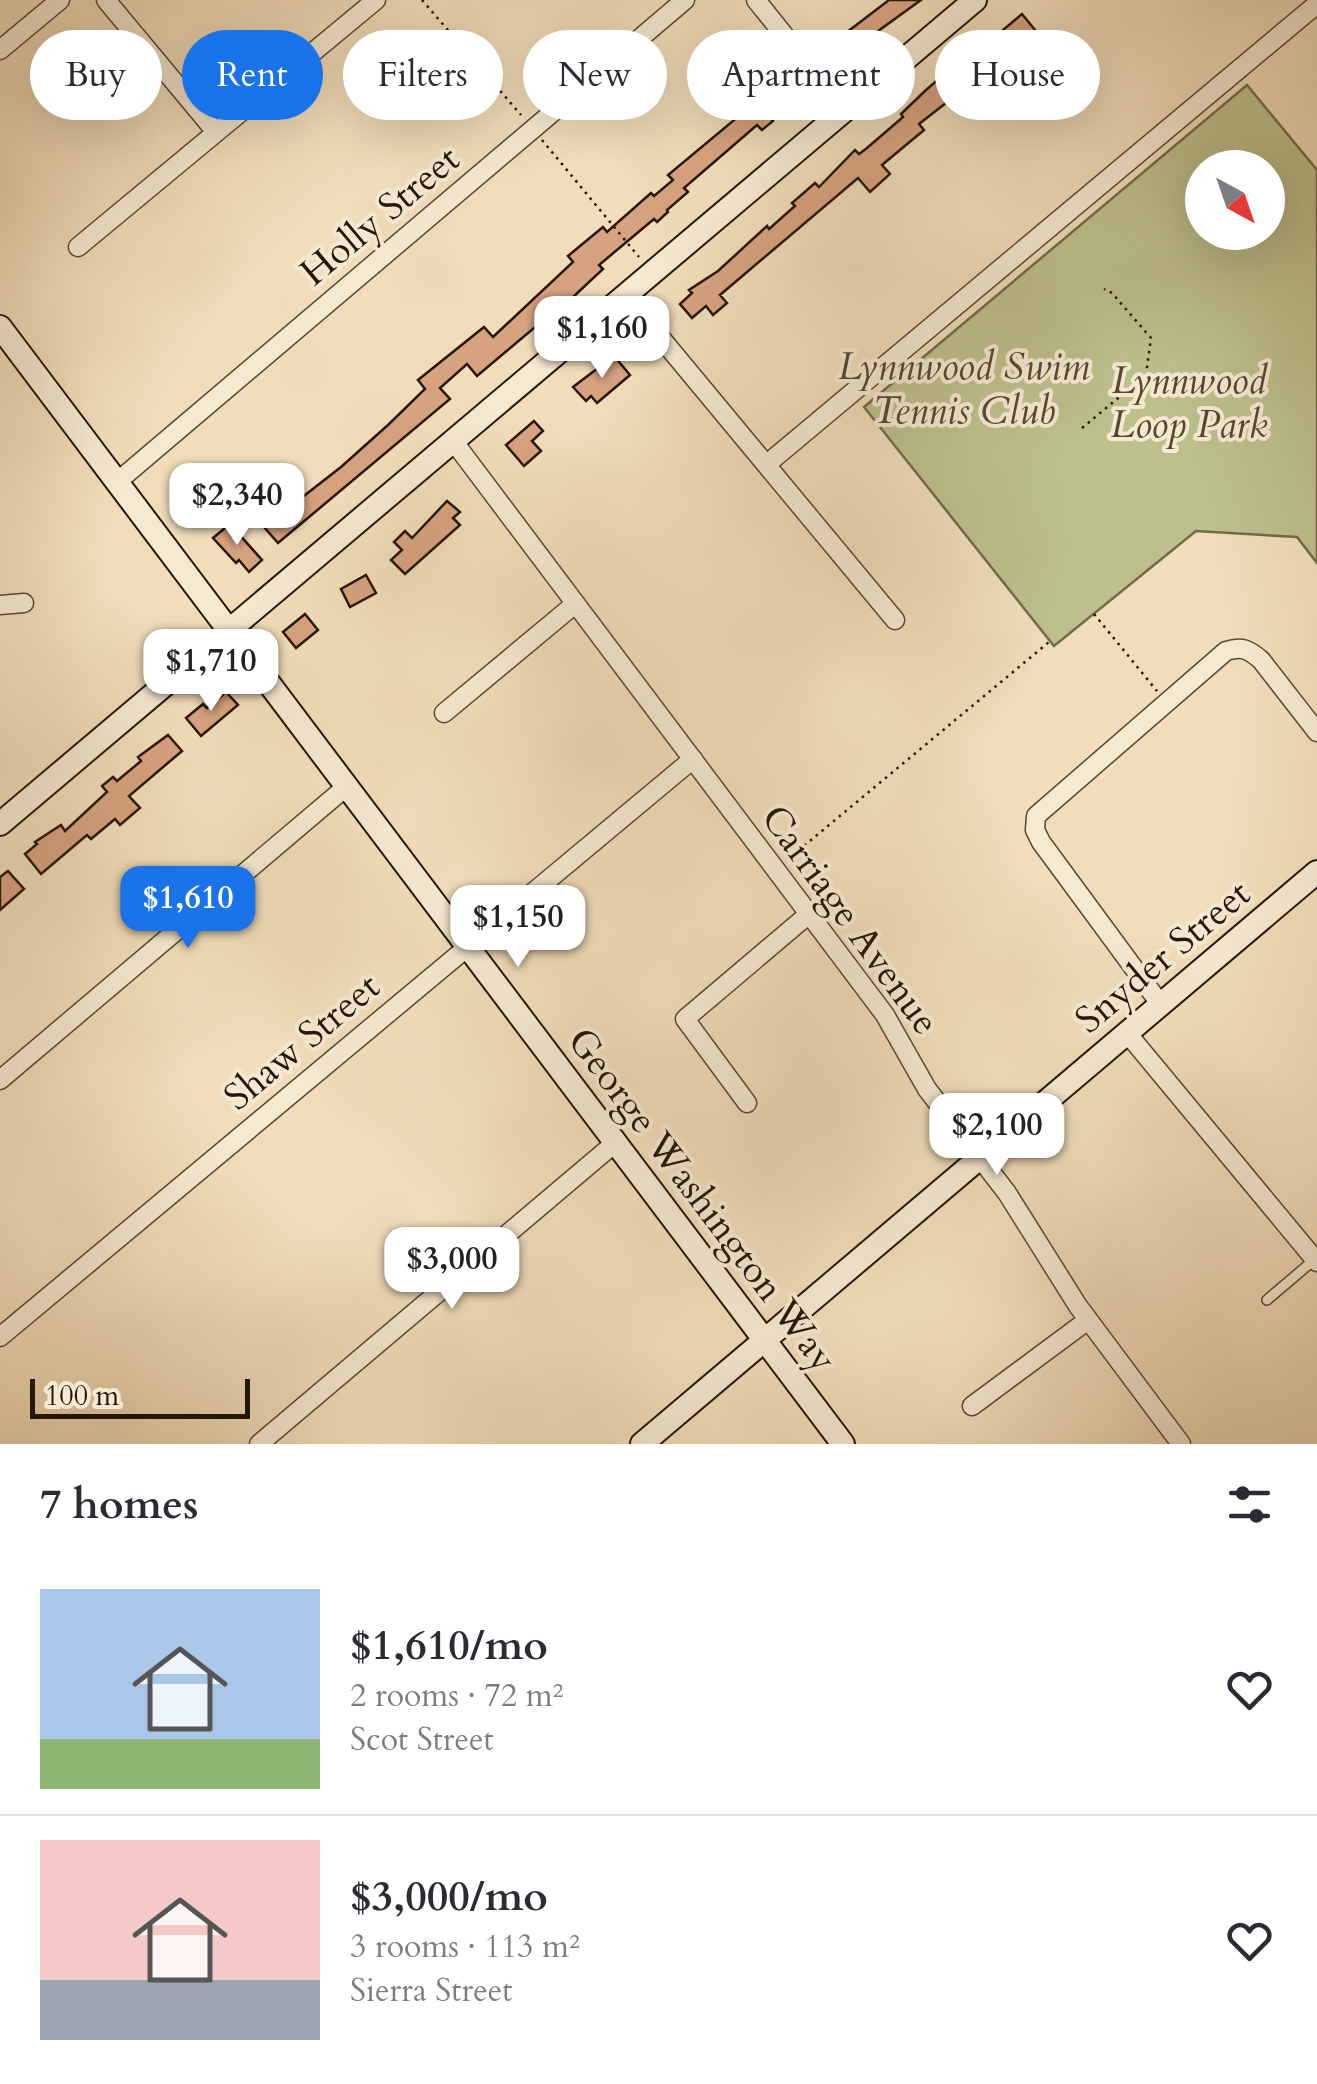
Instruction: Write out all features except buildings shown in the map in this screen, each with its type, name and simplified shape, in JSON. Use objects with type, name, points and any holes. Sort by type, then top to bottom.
[{"type":"street","points":[[0,50],[60,0]]},
{"type":"street","points":[[106,0],[216,132]]},
{"type":"street","points":[[78,247],[376,0]]},
{"type":"street","name":"Holly Street","points":[[117,482],[684,0]]},
{"type":"street","points":[[756,0],[780,30]]},
{"type":"street","points":[[915,51],[975,0]]},
{"type":"street","points":[[767,464],[1314,11]]},
{"type":"street","points":[[0,824],[833,120]]},
{"type":"street","points":[[626,296],[896,620]]},
{"type":"street","name":"George Washington Way","points":[[0,328],[843,1444]]},
{"type":"street","name":"Carriage Avenue","points":[[454,442],[885,1015],[928,1089],[1025,1220],[1088,1320],[1181,1444]]},
{"type":"street","points":[[0,605],[24,603]]},
{"type":"street","points":[[444,713],[576,604]]},
{"type":"street","points":[[1161,1004],[1041,842],[1035,830],[1036,816],[1226,651],[1239,647],[1250,650],[1260,660],[1317,732]]},
{"type":"street","name":"Shaw Street","points":[[0,1337],[693,759]]},
{"type":"street","points":[[0,1080],[346,787]]},
{"type":"street","name":"Snyder Street","points":[[642,1444],[1317,872]]},
{"type":"street","points":[[748,1103],[684,1020],[809,914]]},
{"type":"street","points":[[1127,1034],[1316,1261]]},
{"type":"street","points":[[259,1444],[615,1143]]},
{"type":"street","points":[[972,1406],[1088,1320]]},
{"type":"lane","points":[[1267,1300],[1316,1261]]},
{"type":"path","points":[[1082,428],[1146,375],[1151,338],[1104,288]]},
{"type":"path","points":[[1094,614],[1158,692]]},
{"type":"path","points":[[786,861],[1049,642]]},
{"type":"green space","name":"Lynnwood Loop Park","points":[[1247,85],[1317,170],[1317,563],[1297,537],[1196,531],[1054,646],[864,407]]},
{"type":"park label","name":"Lynnwood Swim Tennis Club","points":[[964,389]]}]
